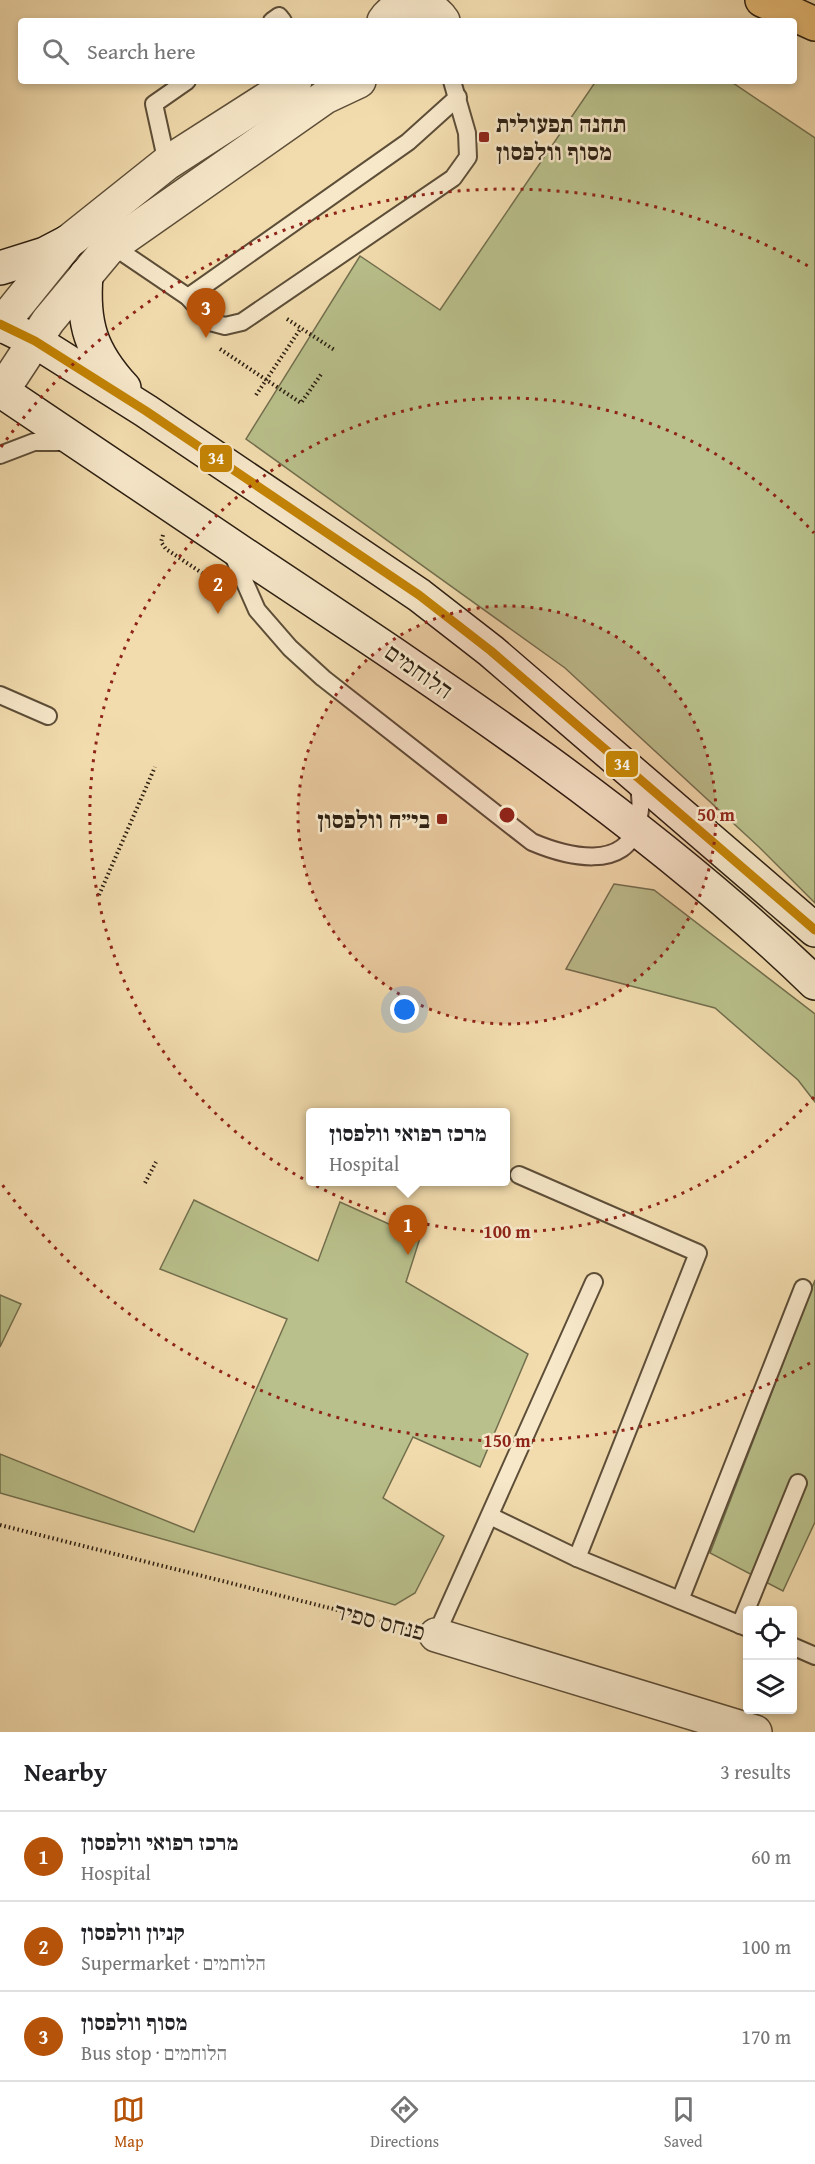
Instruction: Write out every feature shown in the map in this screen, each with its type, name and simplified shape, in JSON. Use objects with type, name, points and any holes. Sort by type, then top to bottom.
[{"type":"highway","points":[[762,0],[815,24]]},
{"type":"main road","points":[[386,18],[392,9],[413,2],[434,9],[441,18]]},
{"type":"main road","points":[[290,84],[166,163],[118,200],[68,242],[0,325],[35,341],[146,411],[419,595],[491,651],[815,930]]},
{"type":"main road","points":[[1,392],[35,341],[86,276],[120,239],[325,97],[353,84]]},
{"type":"main road","points":[[0,268],[45,254],[68,242]]},
{"type":"main road","points":[[86,276],[86,319],[94,348],[115,378],[146,411]]},
{"type":"main road","name":"הלוחמים","points":[[1,392],[413,666],[636,829],[712,888],[815,982]]},
{"type":"main road","name":"פנחס ספיר","points":[[436,1635],[755,1732]]},
{"type":"lane","points":[[166,163],[154,104],[183,84]]},
{"type":"lane","points":[[118,200],[116,210],[120,239],[126,255],[188,297],[210,322],[225,326],[242,322],[453,178],[468,157],[467,134],[453,84]]},
{"type":"lane","points":[[188,297],[408,142],[458,97]]},
{"type":"lane","points":[[0,455],[15,447],[51,440],[84,446]]},
{"type":"lane","points":[[227,542],[257,610],[290,648],[323,678],[532,842],[554,851],[599,857],[621,849],[636,829],[641,793],[629,768]]},
{"type":"lane","points":[[0,695],[48,716]]},
{"type":"lane","points":[[519,1175],[698,1254],[577,1558]]},
{"type":"lane","points":[[436,1635],[594,1282]]},
{"type":"lane","points":[[680,1600],[802,1288]]},
{"type":"lane","points":[[752,1606],[798,1483]]},
{"type":"lane","points":[[490,1516],[577,1558],[743,1626]]},
{"type":"lane","points":[[797,1648],[815,1656]]},
{"type":"path","points":[[266,306],[336,351]]},
{"type":"path","points":[[256,395],[301,328]]},
{"type":"path","points":[[242,364],[301,403],[322,374]]},
{"type":"path","points":[[163,535],[161,542],[166,549],[208,577]]},
{"type":"path","points":[[99,895],[155,766]]},
{"type":"path","points":[[145,1183],[156,1162]]},
{"type":"path","name":"פנחס ספיר","points":[[0,1525],[436,1635]]},
{"type":"green space","points":[[594,84],[734,84],[815,138],[815,903],[759,847],[565,668],[246,439],[360,256],[440,310]]},
{"type":"green space","points":[[614,884],[654,890],[815,1014],[815,1102],[798,1080],[715,1008],[566,969]]},
{"type":"green space","points":[[194,1200],[318,1261],[340,1202],[420,1238],[406,1282],[528,1354],[480,1467],[413,1437],[383,1498],[444,1536],[415,1593],[395,1605],[0,1493],[0,1454],[194,1532],[287,1319],[160,1269]]},
{"type":"green space","points":[[815,1280],[815,1522],[783,1591],[710,1553]]},
{"type":"green space","points":[[0,1295],[21,1304],[0,1347]]},
{"type":"transit line","name":"34","points":[[0,324],[35,341],[146,411],[419,595],[491,651],[815,930]]},
{"type":"place","name":"תחנה תפעולית מסוף וולפסון","points":[[484,137]]},
{"type":"place","name":"מסוף וולפסון","points":[[206,338]]},
{"type":"place","name":"קניון וולפסון","points":[[218,614]]},
{"type":"place","name":"בי״ח וולפסון","points":[[442,819]]},
{"type":"place","name":"מרכז רפואי וולפסון","points":[[408,1255]]}]
